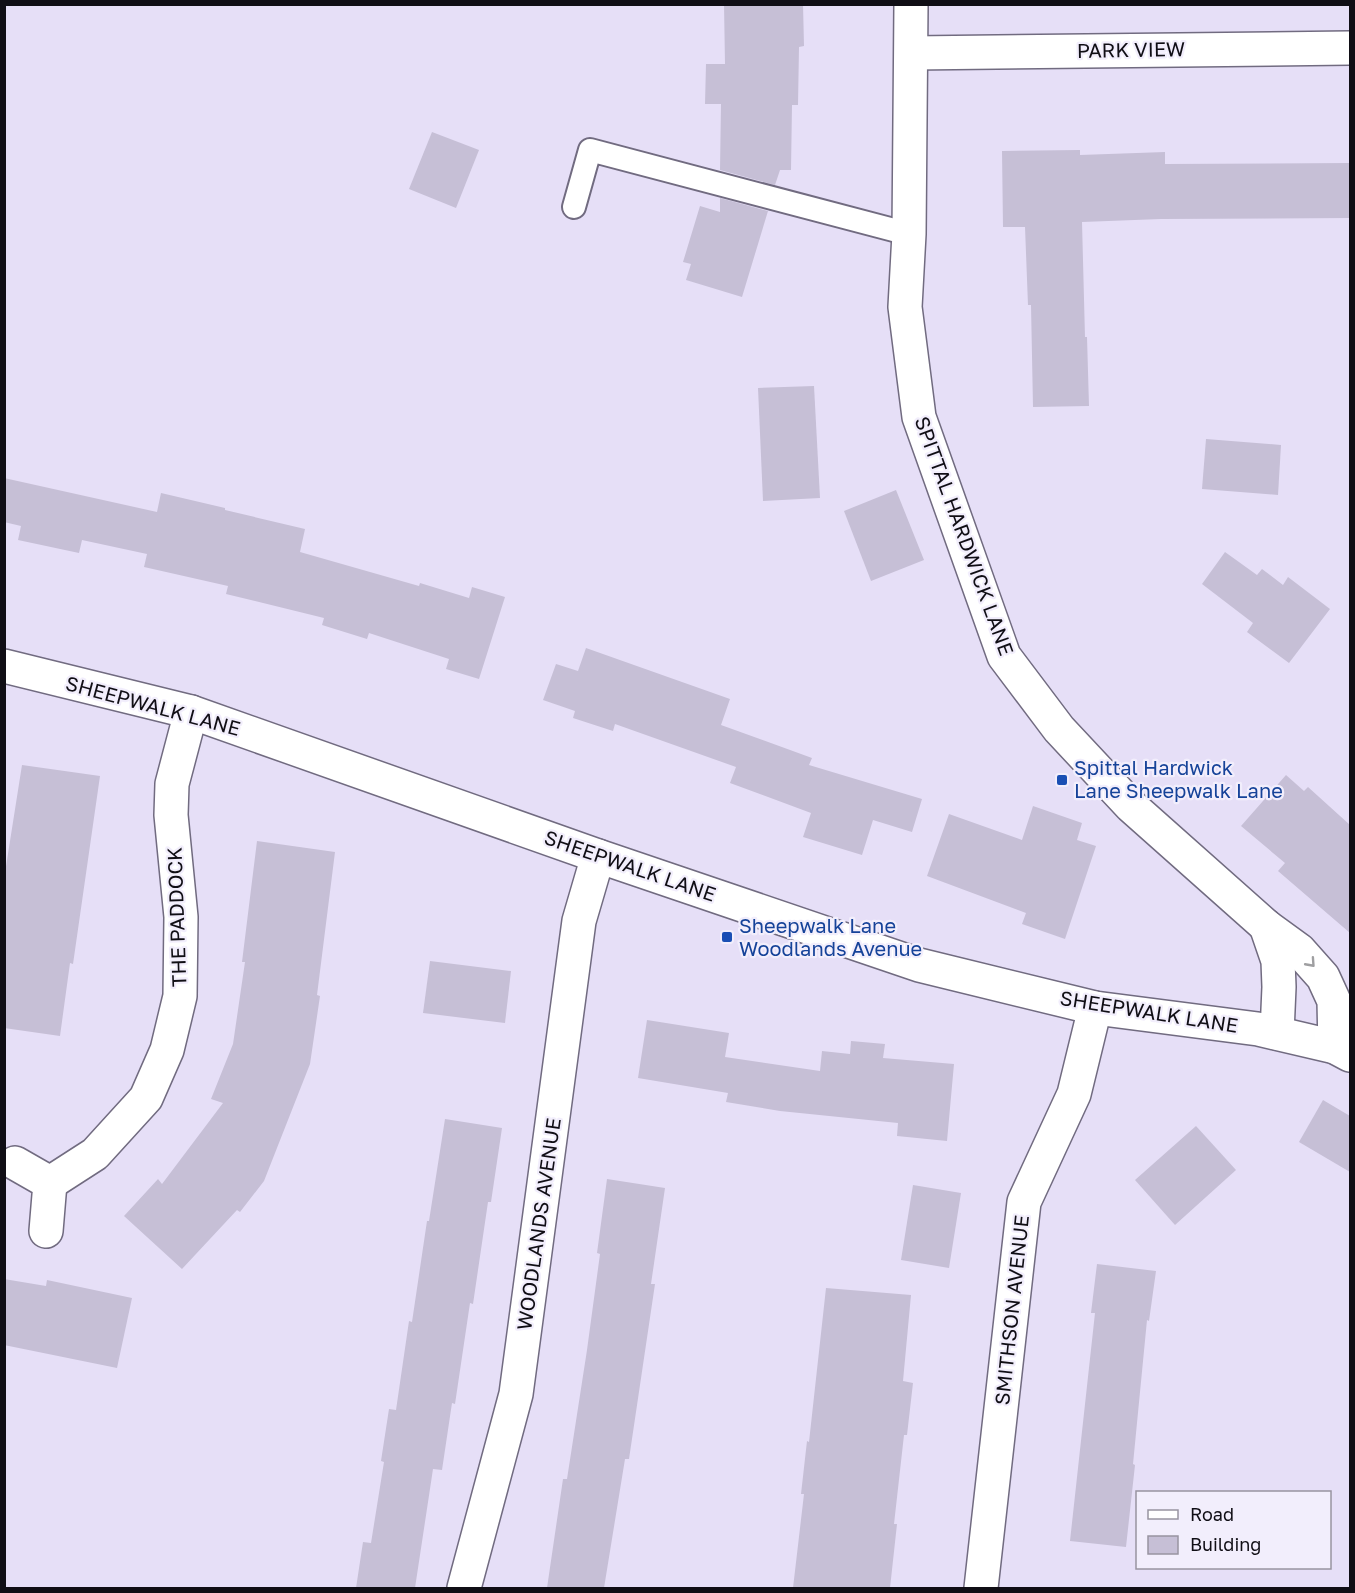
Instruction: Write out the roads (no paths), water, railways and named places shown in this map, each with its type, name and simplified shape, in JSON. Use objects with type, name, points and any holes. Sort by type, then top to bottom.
[{"type":"street","name":"SPITTAL HARDWICK LANE","points":[[911,4],[909,234],[905,307],[919,417],[1004,656],[1059,729],[1131,806],[1266,926],[1299,950],[1323,977],[1334,1001],[1343,1051]]},
{"type":"street","name":"PARK VIEW","points":[[912,53],[1350,48]]},
{"type":"street","name":"SHEEPWALK LANE","points":[[4,666],[190,711],[598,856],[919,965],[1095,1008],[1258,1029],[1343,1051]]},
{"type":"street","name":"THE PADDOCK","points":[[50,1183],[95,1154],[146,1098],[167,1050],[180,996],[181,917],[171,815],[172,784],[190,711]]},
{"type":"street","name":"WOODLANDS AVENUE","points":[[464,1588],[516,1394],[579,921],[598,856]]},
{"type":"street","name":"SPITTAL HARDWICK LANE","points":[[1266,926],[1278,961],[1277,1033]]},
{"type":"street","name":"SMITHSON AVENUE","points":[[981,1588],[1024,1202],[1074,1094],[1095,1008]]},
{"type":"street","points":[[15,1163],[50,1183],[46,1231]]},
{"type":"lane","points":[[574,207],[590,150],[909,234]]},
{"type":"place","name":"Spittal Hardwick Lane Sheepwalk Lane","points":[[1062,780]]},
{"type":"place","name":"Sheepwalk Lane Woodlands Avenue","points":[[727,937]]}]
